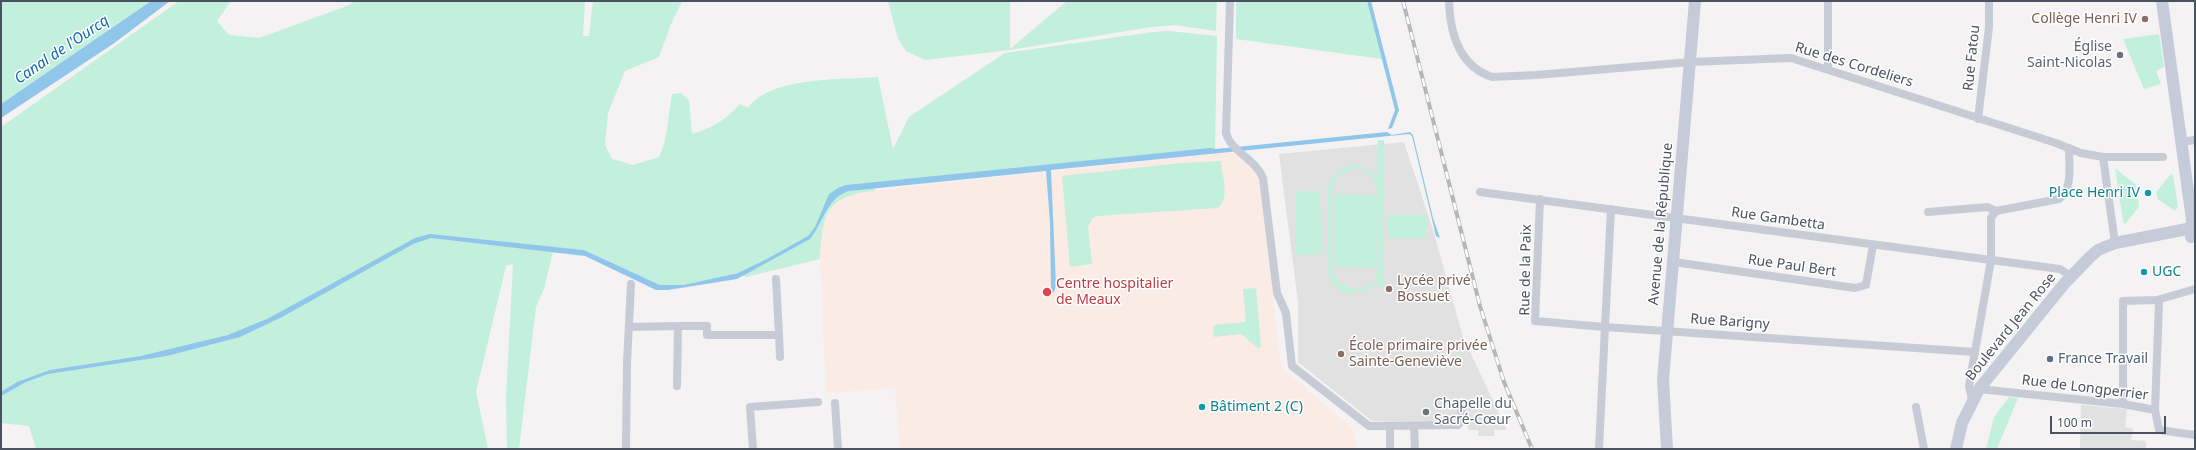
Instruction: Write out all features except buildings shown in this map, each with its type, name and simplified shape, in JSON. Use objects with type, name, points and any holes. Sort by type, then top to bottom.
[{"type":"street","points":[[1230,1],[1226,133],[1231,144],[1255,163],[1263,178],[1277,293],[1286,313],[1292,366],[1369,426],[1458,425],[1461,422],[1461,411]]},
{"type":"street","name":"Rue des Cordeliers","points":[[1449,1],[1452,34],[1456,44],[1469,61],[1486,75],[1499,78],[1690,62],[1791,58],[2081,153],[2105,157]]},
{"type":"street","name":"Avenue de la République","points":[[1667,449],[1663,380],[1695,1]]},
{"type":"street","points":[[1828,1],[1828,69]]},
{"type":"street","name":"Rue Fatou","points":[[1978,119],[1989,27],[1989,1]]},
{"type":"street","points":[[2162,1],[2193,236]]},
{"type":"street","points":[[2181,142],[2195,140]]},
{"type":"street","points":[[1928,212],[1988,207],[1996,211],[2059,199],[2064,196],[2067,189],[2069,148]]},
{"type":"street","points":[[2163,157],[2105,157],[2115,243],[2182,230],[2193,236]]},
{"type":"street","name":"Rue Gambetta","points":[[1480,192],[2060,269],[2071,276]]},
{"type":"street","name":"Rue de la Paix","points":[[1540,199],[1535,321],[1605,327]]},
{"type":"street","points":[[1599,449],[1611,209]]},
{"type":"street","points":[[1972,399],[1969,386],[1991,260],[1991,218],[1996,211]]},
{"type":"street","name":"Boulevard Jean Rose","points":[[1956,449],[1962,423],[1972,399],[1979,389],[2071,276],[2098,250],[2115,243]]},
{"type":"street","name":"Rue Paul Bert","points":[[1674,262],[1854,288],[1866,285],[1873,245]]},
{"type":"street","points":[[776,279],[780,357]]},
{"type":"street","points":[[626,449],[631,284]]},
{"type":"street","points":[[2124,404],[2122,305],[2126,300],[2157,300],[2195,289]]},
{"type":"street","points":[[2156,410],[2159,303],[2157,300]]},
{"type":"street","points":[[629,326],[706,326],[706,335],[779,335]]},
{"type":"street","points":[[677,386],[678,326]]},
{"type":"street","name":"Rue Barigny","points":[[1605,327],[1975,352]]},
{"type":"street","name":"Rue de Longperrier","points":[[1979,389],[2124,404],[2156,410],[2159,430],[2195,435]]},
{"type":"street","points":[[753,449],[750,407],[818,402]]},
{"type":"street","points":[[835,404],[838,449]]},
{"type":"street","points":[[1916,407],[1924,449]]},
{"type":"street","points":[[1390,426],[1390,449]]},
{"type":"street","points":[[1414,426],[1415,449]]},
{"type":"shaded area","name":"Lycée privé Bossuet","points":[[1404,142],[1433,230],[1463,337],[1507,430],[1494,430],[1494,436],[1478,436],[1478,430],[1468,430],[1467,417],[1458,418],[1455,422],[1372,421],[1298,362],[1298,302],[1279,154]]},
{"type":"shaded area","name":"Centre hospitalier de Meaux","points":[[1235,152],[1259,174],[1281,367],[1354,430],[1356,449],[900,449],[895,388],[826,393],[820,259],[823,223],[830,208],[845,197],[859,192]]},
{"type":"shaded area","points":[[2081,405],[2127,409],[2125,427],[2133,429],[2131,440],[2146,441],[2146,449],[2080,449]]},
{"type":"green space","points":[[1,1],[151,1],[1,104]]},
{"type":"green space","points":[[179,1],[231,1],[217,21],[229,35],[259,38],[347,6],[355,1],[585,1],[583,36],[589,36],[593,1],[682,1],[671,24],[659,57],[625,71],[608,113],[605,145],[612,159],[633,165],[659,157],[666,135],[672,94],[681,93],[689,100],[692,134],[707,129],[718,123],[740,104],[748,108],[759,98],[773,90],[808,82],[878,77],[893,149],[909,117],[1005,53],[1153,32],[1169,31],[1217,36],[1215,149],[878,182],[874,191],[845,198],[836,203],[829,211],[825,220],[820,259],[746,277],[737,273],[683,285],[660,285],[584,250],[554,247],[544,289],[536,307],[519,449],[507,449],[506,397],[513,264],[506,266],[476,392],[488,449],[36,449],[29,426],[1,423],[1,127]]},
{"type":"green space","points":[[888,1],[1010,1],[1010,49],[1067,1],[1217,1],[1216,31],[1175,25],[1151,27],[1010,50],[925,60],[906,51],[898,39]]},
{"type":"green space","points":[[1236,1],[1367,1],[1382,59],[1236,39]]},
{"type":"green space","points":[[2159,34],[2164,67],[2156,71],[2161,84],[2144,89],[2123,39]]},
{"type":"green space","points":[[1378,140],[1384,140],[1384,287],[1378,287],[1378,281],[1367,290],[1348,293],[1336,287],[1330,280],[1327,269],[1327,187],[1337,172],[1349,166],[1362,167],[1377,176]],"holes":[[[1353,169],[1368,174],[1374,180],[1377,195],[1334,194],[1334,267],[1376,268],[1377,209],[1378,270],[1373,282],[1356,290],[1339,283],[1331,267],[1331,190],[1338,176]]]},
{"type":"green space","points":[[1221,161],[1225,194],[1224,200],[1217,208],[1097,216],[1092,219],[1088,227],[1092,264],[1070,267],[1062,176],[1181,163]]},
{"type":"green space","points":[[2115,168],[2136,185],[2139,207],[2125,224],[2123,221]]},
{"type":"green space","points":[[2171,174],[2173,175],[2178,207],[2175,211],[2158,199],[2156,192]]},
{"type":"green space","points":[[1295,191],[1320,191],[1322,254],[1296,255]]},
{"type":"green space","points":[[1388,215],[1427,215],[1426,238],[1388,238]]},
{"type":"green space","points":[[1256,288],[1261,347],[1258,348],[1241,334],[1214,337],[1213,325],[1246,322],[1243,289]]},
{"type":"green space","points":[[2009,397],[2018,398],[1997,449],[1986,449],[1994,417]]},
{"type":"water","points":[[151,1],[170,1],[113,44],[1,118],[1,104]]},
{"type":"water","points":[[1367,1],[1371,1],[1399,110],[1392,128],[1388,129],[1395,110]]},
{"type":"water","points":[[1387,132],[1392,135],[1410,132],[1413,135],[1433,218],[1440,238],[1436,236],[1412,136],[1409,134],[1051,170],[1056,285],[1054,293],[1051,291],[1050,222],[1046,171],[849,191],[841,194],[830,205],[810,239],[737,279],[668,290],[656,290],[585,256],[431,238],[413,244],[282,317],[240,337],[167,356],[48,374],[26,382],[1,396],[1,392],[17,382],[50,370],[141,356],[228,335],[269,318],[415,238],[430,234],[584,250],[660,285],[683,285],[738,273],[808,236],[815,227],[829,194],[846,185],[1210,148],[1216,149]]},
{"type":"railway","points":[[1403,1],[1480,306],[1504,382],[1532,449]]},
{"type":"place","name":"Collège Henri IV","points":[[2145,19]]},
{"type":"place","name":"Église Saint-Nicolas","points":[[2120,55]]},
{"type":"place","name":"Place Henri IV","points":[[2148,193]]},
{"type":"place","name":"UGC","points":[[2144,272]]},
{"type":"place","name":"Lycée privé Bossuet","points":[[1389,289]]},
{"type":"place","name":"Centre hospitalier de Meaux","points":[[1047,292]]},
{"type":"place","name":"École primaire privée Sainte-Geneviève","points":[[1341,354]]},
{"type":"place","name":"France Travail","points":[[2050,359]]},
{"type":"place","name":"Bâtiment 2 (C)","points":[[1202,407]]},
{"type":"place","name":"Chapelle du Sacré-Cœur","points":[[1426,412]]},
{"type":"water label","name":"Canal de l'Ourcq","points":[[62,50]]}]
